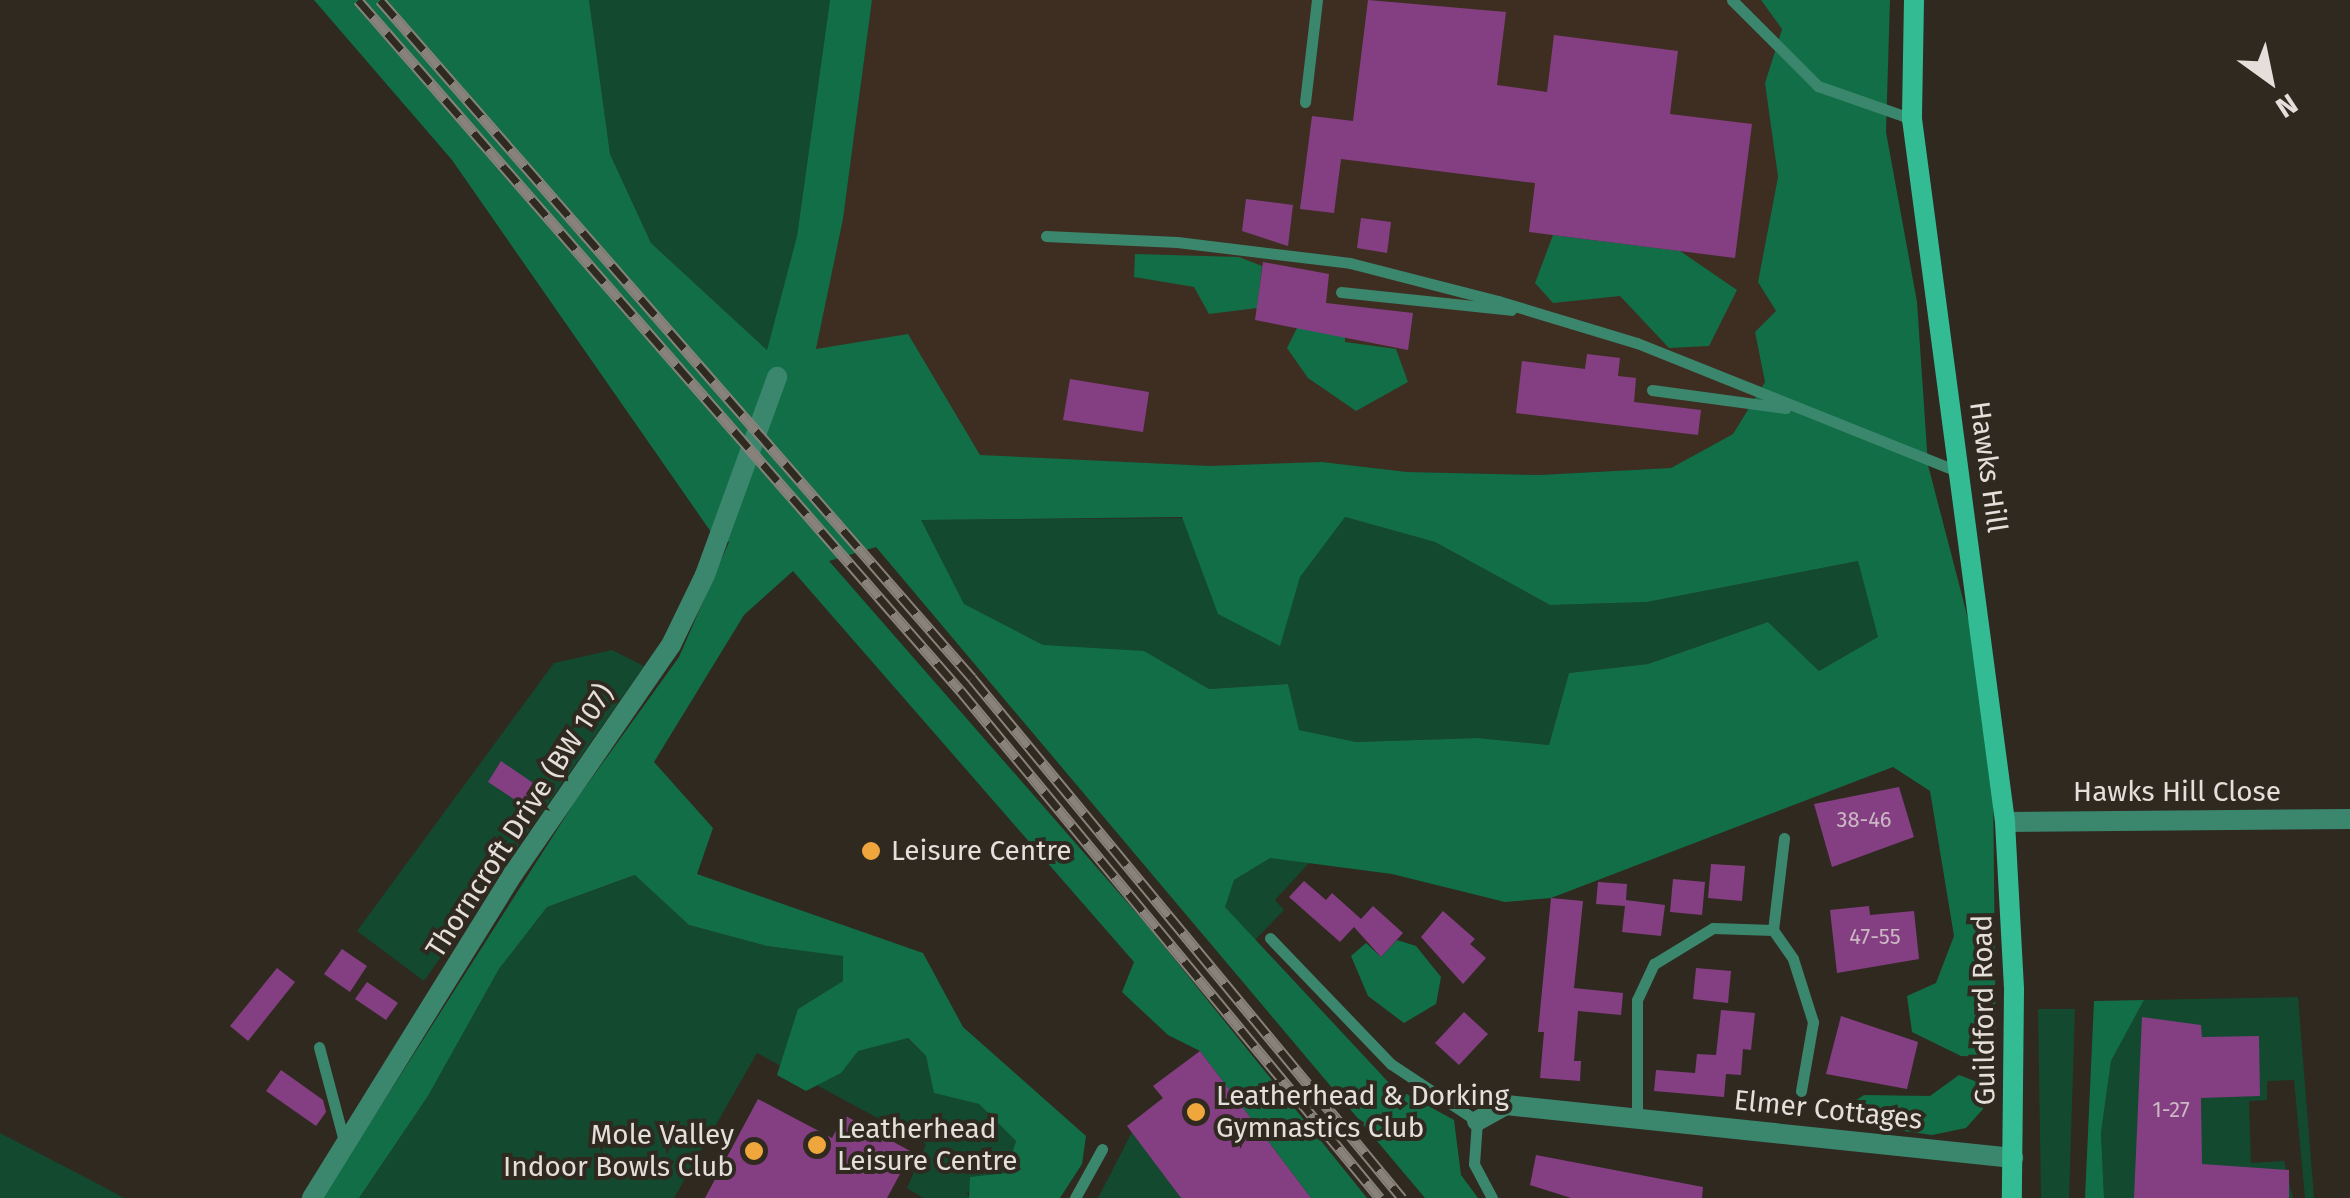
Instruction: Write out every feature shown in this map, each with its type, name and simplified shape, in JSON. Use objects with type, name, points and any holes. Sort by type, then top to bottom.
[{"type":"main road","points":[[1912,119],[1914,0]]},
{"type":"main road","name":"Hawks Hill","points":[[1912,119],[2005,822]]},
{"type":"main road","name":"Guildford Road","points":[[2005,822],[2014,990],[2012,1198]]},
{"type":"street","name":"Thorncroft Drive (BW 107)","points":[[312,1198],[513,874],[670,644],[705,575],[777,377]]},
{"type":"street","name":"Hawks Hill Close","points":[[2005,822],[2350,818]]},
{"type":"street","name":"Elmer Cottages","points":[[1477,1121],[1506,1105],[2013,1158]]},
{"type":"lane","points":[[1305,102],[1316,0]]},
{"type":"lane","points":[[1732,0],[1818,86],[1912,119]]},
{"type":"lane","points":[[1046,236],[1177,242],[1350,263],[1537,312],[1637,343],[1961,473]]},
{"type":"lane","points":[[1341,292],[1537,312]]},
{"type":"lane","points":[[1652,390],[1807,411]]},
{"type":"lane","points":[[1784,838],[1773,930],[1793,960],[1814,1022],[1801,1092]]},
{"type":"lane","points":[[1637,1116],[1637,1000],[1654,964],[1713,928],[1773,930]]},
{"type":"lane","points":[[1270,938],[1391,1064],[1477,1121],[1474,1164],[1492,1198]]},
{"type":"lane","points":[[319,1047],[345,1145]]},
{"type":"lane","points":[[1076,1198],[1102,1149]]},
{"type":"shaded area","points":[[872,0],[1761,0],[1782,28],[1765,83],[1778,177],[1758,282],[1776,311],[1755,332],[1765,382],[1733,434],[1671,468],[1539,475],[1407,472],[1322,462],[920,520],[816,349],[843,219]]},
{"type":"green space","points":[[314,0],[589,0],[610,154],[651,243],[767,350],[797,236],[830,0],[872,0],[843,219],[816,349],[908,334],[980,455],[1210,466],[1322,462],[1407,472],[1539,475],[1671,468],[1733,434],[1765,382],[1755,332],[1776,311],[1758,282],[1778,177],[1765,83],[1782,29],[1761,0],[1890,0],[1886,132],[1917,302],[1928,465],[1984,680],[1993,784],[1996,1057],[1961,1056],[1912,1032],[1907,996],[1936,983],[1954,936],[1930,791],[1893,767],[1551,898],[1505,902],[1392,874],[1270,858],[1234,880],[1225,907],[1392,1086],[1454,1120],[1461,1175],[1478,1198],[1425,1198],[876,547],[829,561],[1147,925],[1367,1198],[1311,1198],[1200,1051],[1168,1035],[1122,992],[1134,962],[793,571],[744,615],[654,762],[713,828],[697,874],[923,953],[963,1027],[1086,1136],[1082,1164],[1060,1198],[969,1198],[970,1177],[1006,1173],[1016,1141],[979,1104],[934,1093],[926,1056],[908,1038],[858,1051],[841,1073],[806,1091],[777,1075],[798,1009],[843,981],[843,956],[767,946],[689,925],[635,875],[547,907],[499,969],[428,1096],[359,1198],[322,1198],[576,800],[679,657],[729,542],[711,532],[452,160]],"holes":[[[1182,517],[1218,614],[1280,646],[1300,577],[1345,517],[1435,542],[1550,605],[1647,602],[1858,561],[1878,637],[1819,671],[1768,622],[1648,664],[1569,673],[1549,745],[1478,738],[1356,742],[1299,730],[1288,684],[1209,689],[1144,651],[1043,645],[964,604],[921,520]]]},
{"type":"green space","points":[[589,0],[830,0],[797,236],[767,350],[651,243],[610,154]]},
{"type":"green space","points":[[1553,235],[1680,251],[1737,290],[1709,346],[1669,348],[1620,296],[1553,303],[1535,283]]},
{"type":"green space","points":[[1135,254],[1239,257],[1262,266],[1257,308],[1209,314],[1194,287],[1134,277]]},
{"type":"green space","points":[[1298,326],[1345,334],[1345,342],[1396,349],[1408,382],[1356,411],[1308,378],[1287,348]]},
{"type":"green space","points":[[1345,517],[1435,542],[1550,605],[1647,602],[1858,561],[1879,637],[1819,671],[1768,622],[1648,664],[1569,673],[1549,745],[1478,738],[1356,742],[1298,730],[1288,684],[1209,689],[1144,652],[1096,692],[876,546],[920,520]]},
{"type":"green space","points":[[612,650],[644,666],[424,981],[357,931],[554,663]]},
{"type":"green space","points":[[1270,857],[1309,863],[1275,900],[1284,910],[1255,940],[1224,907],[1234,880]]},
{"type":"green space","points":[[636,875],[689,925],[767,946],[843,955],[843,981],[798,1009],[857,1051],[907,1038],[926,1056],[935,1093],[979,1104],[1016,1141],[1006,1174],[967,1192],[969,1198],[923,1198],[907,1188],[926,1144],[757,1053],[674,1198],[359,1198],[428,1096],[499,969],[547,907]]},
{"type":"green space","points":[[1397,940],[1416,946],[1441,977],[1436,1004],[1404,1023],[1368,996],[1351,956],[1366,943],[1381,957]]},
{"type":"green space","points":[[2298,997],[2314,1198],[2305,1198],[2294,1080],[2267,1081],[2267,1100],[2249,1101],[2251,1163],[2284,1161],[2293,1198],[2104,1198],[2101,1133],[2111,1061],[2144,1000]]},
{"type":"green space","points":[[2144,1000],[2111,1061],[2101,1133],[2104,1198],[2085,1198],[2094,1001]]},
{"type":"green space","points":[[2038,1009],[2075,1009],[2069,1198],[2041,1198]]},
{"type":"green space","points":[[1959,1075],[1980,1083],[1983,1109],[1966,1128],[1932,1135],[1856,1124],[1852,1103],[1864,1095],[1930,1096]]},
{"type":"green space","points":[[1132,1132],[1181,1198],[1098,1198]]},
{"type":"green space","points":[[0,1133],[102,1186],[124,1198],[0,1198]]},
{"type":"building","points":[[1368,0],[1506,12],[1497,85],[1547,92],[1554,35],[1678,51],[1670,114],[1752,124],[1735,258],[1529,232],[1535,183],[1341,159],[1334,213],[1300,209],[1312,116],[1353,121]]},
{"type":"building","points":[[1246,199],[1293,205],[1288,246],[1242,231]]},
{"type":"building","points":[[1361,218],[1391,222],[1387,253],[1357,248]]},
{"type":"building","points":[[1263,262],[1329,274],[1326,303],[1413,313],[1408,350],[1255,320]]},
{"type":"building","points":[[1587,354],[1620,358],[1618,376],[1636,378],[1634,402],[1701,410],[1698,435],[1516,413],[1522,361],[1585,369]]},
{"type":"building","points":[[1070,379],[1149,392],[1143,432],[1063,420]]},
{"type":"building","points":[[501,761],[539,787],[526,807],[488,782]]},
{"type":"building","points":[[1899,787],[1914,837],[1832,867],[1814,804]]},
{"type":"building","points":[[1711,864],[1745,866],[1742,901],[1708,898]]},
{"type":"building","points":[[1673,879],[1705,882],[1702,915],[1670,912]]},
{"type":"building","points":[[1304,881],[1326,900],[1332,893],[1361,919],[1373,906],[1403,933],[1381,957],[1354,927],[1340,942],[1289,897]]},
{"type":"building","points":[[1598,882],[1627,884],[1626,900],[1665,905],[1661,936],[1622,932],[1625,906],[1596,904]]},
{"type":"building","points":[[1551,898],[1583,901],[1574,988],[1623,993],[1621,1015],[1578,1011],[1574,1061],[1581,1061],[1580,1081],[1540,1078],[1544,1032],[1538,1032]]},
{"type":"building","points":[[1869,906],[1870,915],[1914,911],[1919,959],[1837,973],[1830,910]]},
{"type":"building","points":[[1443,911],[1475,939],[1470,944],[1486,958],[1463,984],[1421,937]]},
{"type":"building","points":[[342,949],[367,966],[350,992],[324,974]]},
{"type":"building","points":[[277,968],[295,982],[248,1041],[230,1026]]},
{"type":"building","points":[[1696,968],[1731,971],[1728,1003],[1693,999]]},
{"type":"building","points":[[367,982],[398,1003],[386,1020],[355,999]]},
{"type":"building","points":[[1721,1010],[1755,1013],[1751,1050],[1743,1049],[1741,1075],[1726,1074],[1724,1097],[1654,1091],[1656,1070],[1695,1073],[1697,1054],[1716,1055]]},
{"type":"building","points":[[1464,1012],[1488,1034],[1459,1065],[1435,1043]]},
{"type":"building","points":[[1841,1016],[1918,1042],[1907,1089],[1826,1074]]},
{"type":"building","points":[[2142,1017],[2201,1025],[2202,1037],[2259,1036],[2260,1096],[2201,1098],[2202,1164],[2289,1170],[2289,1198],[2134,1198]]},
{"type":"building","name":"Leatherhead & Dorking Gymnastics Club","points":[[1200,1051],[1311,1198],[1181,1198],[1127,1126],[1163,1098],[1153,1086]]},
{"type":"building","points":[[281,1070],[323,1100],[326,1112],[316,1126],[266,1091]]},
{"type":"building","name":"Leatherhead Leisure Centre","points":[[758,1099],[832,1138],[844,1115],[912,1152],[887,1198],[705,1198]]},
{"type":"building","points":[[1536,1155],[1703,1187],[1702,1198],[1571,1198],[1530,1185]]},
{"type":"railway","points":[[358,0],[960,690],[1380,1198]]},
{"type":"railway","points":[[380,0],[972,678],[1402,1198]]},
{"type":"place","name":"Leisure Centre","points":[[871,851]]},
{"type":"place","name":"Leatherhead & Dorking Gymnastics Club","points":[[1196,1112]]},
{"type":"place","name":"Leatherhead Leisure Centre","points":[[817,1145]]},
{"type":"place","name":"Mole Valley Indoor Bowls Club","points":[[754,1151]]}]
